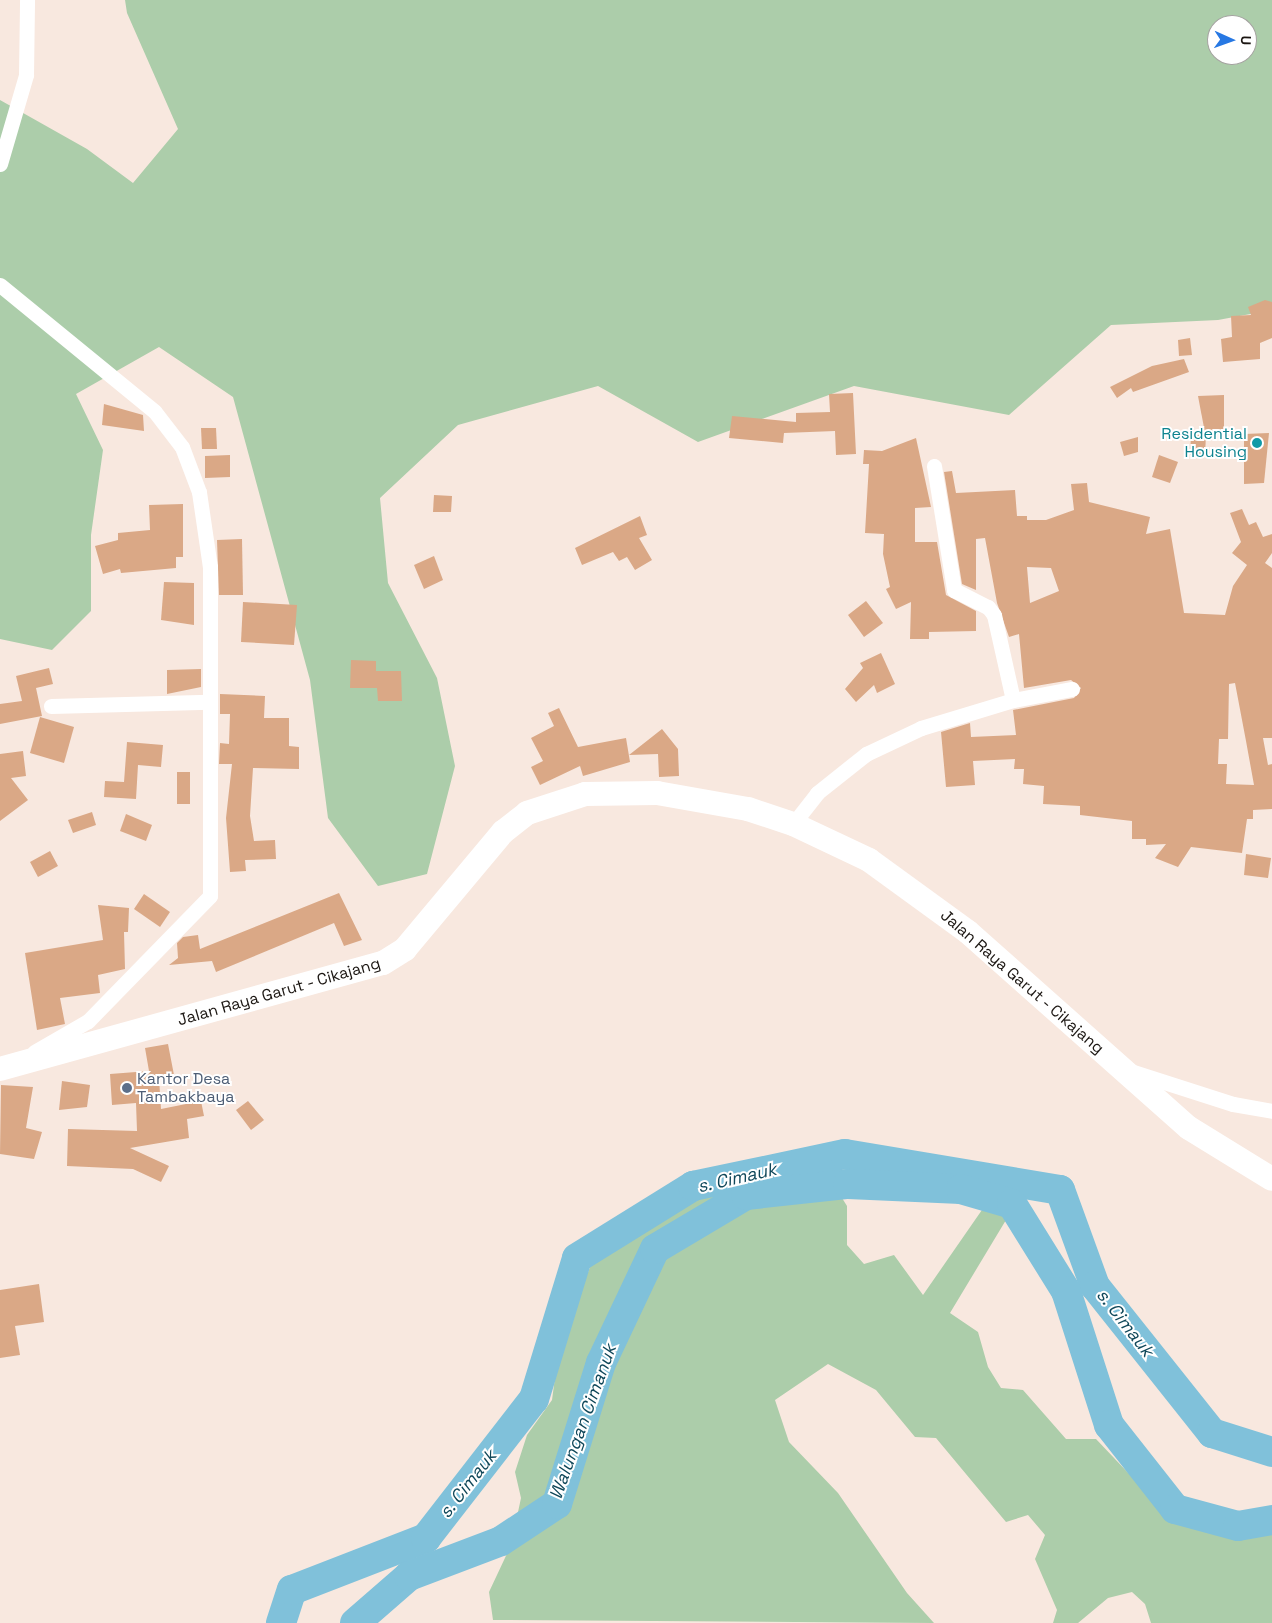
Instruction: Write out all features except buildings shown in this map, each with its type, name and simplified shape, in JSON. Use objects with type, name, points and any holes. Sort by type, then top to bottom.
[{"type":"main road","name":"Jalan Raya Garut - Cikajang","points":[[0,1068],[383,963],[405,949],[503,832],[527,813],[554,802],[623,791],[657,793],[725,802],[793,824],[869,860],[968,932],[1189,1128],[1272,1179]]},
{"type":"street","points":[[0,164],[26,75],[27,0]]},
{"type":"street","points":[[0,285],[154,412],[182,447],[199,492],[210,566],[209,702],[212,886],[208,903],[88,1021],[0,1068]]},
{"type":"street","points":[[934,466],[954,590],[994,615],[1013,700]]},
{"type":"street","points":[[793,824],[817,793],[866,754],[921,728],[1013,700],[1072,689]]},
{"type":"street","points":[[51,706],[209,702]]},
{"type":"street","points":[[1120,1068],[1233,1104],[1272,1111]]},
{"type":"green space","points":[[125,0],[1272,0],[1272,310],[1218,320],[1111,325],[1009,415],[854,386],[698,442],[598,386],[458,425],[380,498],[388,583],[437,678],[455,766],[427,874],[378,886],[328,818],[310,680],[233,397],[159,347],[76,394],[103,450],[91,535],[91,611],[52,650],[0,639],[0,100],[87,149],[133,183],[178,129],[127,13]]},
{"type":"green space","points":[[827,1174],[847,1206],[847,1245],[864,1264],[894,1255],[923,1295],[984,1207],[1009,1215],[950,1313],[978,1332],[988,1367],[1001,1388],[1023,1390],[1066,1439],[1096,1439],[1170,1517],[1250,1535],[1272,1526],[1272,1623],[1151,1623],[1145,1604],[1132,1592],[1108,1598],[1078,1623],[1053,1623],[1057,1610],[1035,1559],[1045,1535],[1028,1515],[1006,1522],[936,1438],[915,1437],[876,1390],[828,1364],[775,1400],[789,1442],[838,1493],[907,1593],[934,1623],[493,1620],[489,1592],[511,1545],[521,1498],[515,1472],[527,1435],[552,1400],[560,1340],[593,1260],[691,1199]]},
{"type":"waterway","name":"s. Cimauk","points":[[281,1623],[292,1590],[426,1538],[534,1399],[577,1258],[693,1186],[845,1154],[1060,1190],[1095,1286],[1212,1433],[1272,1452]]},
{"type":"waterway","name":"Walungan Cimanuk","points":[[355,1623],[409,1576],[501,1541],[557,1504],[601,1363],[655,1249],[746,1195],[848,1184],[961,1189],[1012,1204],[1066,1291],[1109,1425],[1175,1509],[1238,1526],[1272,1520]]},
{"type":"place","name":"Residential Housing","points":[[1257,443]]},
{"type":"place","name":"Kantor Desa Tambakbaya","points":[[127,1088]]}]
